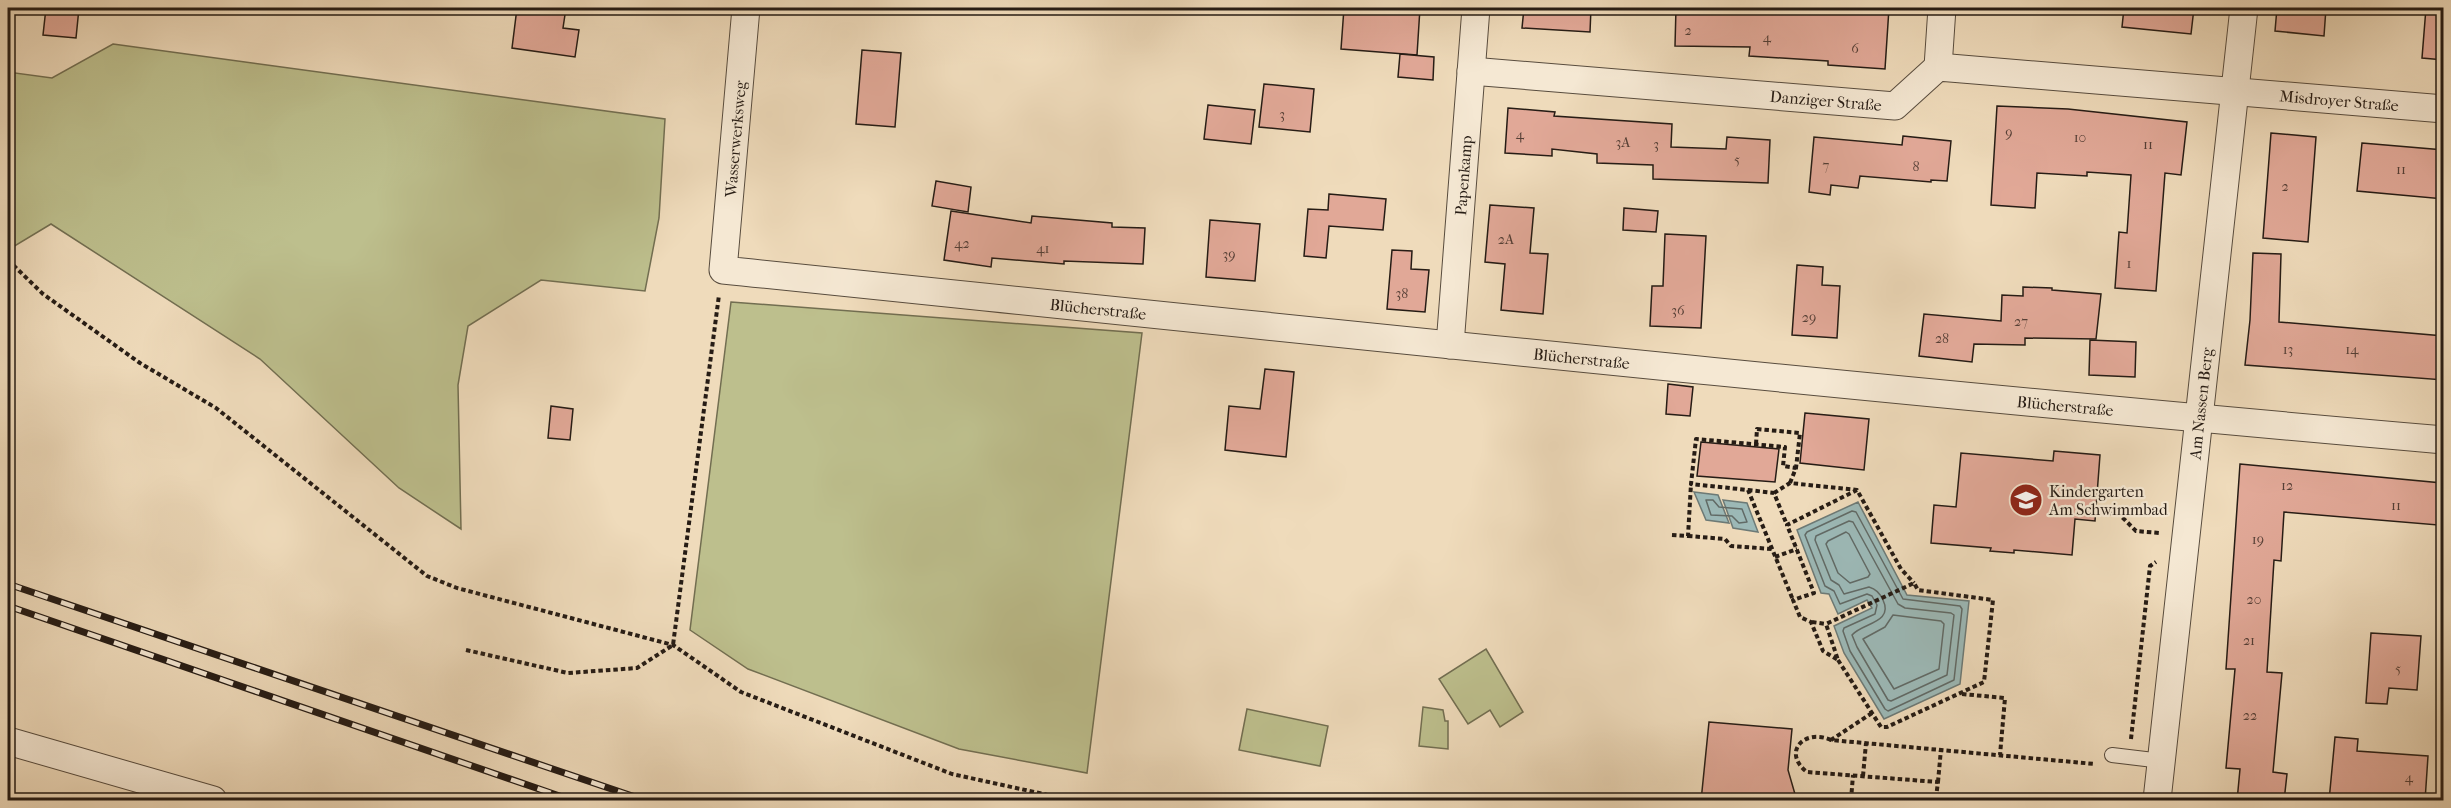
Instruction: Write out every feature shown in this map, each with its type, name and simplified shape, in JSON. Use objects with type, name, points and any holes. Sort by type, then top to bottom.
[{"type":"street","name":"Wasserwerksweg","points":[[723,270],[746,8]]},
{"type":"street","name":"Papenkamp","points":[[1450,345],[1476,8]]},
{"type":"street","points":[[1942,8],[1938,67],[2237,91]]},
{"type":"street","name":"Am Nassen Berg","points":[[2157,801],[2237,91],[2244,8]]},
{"type":"street","name":"Danziger Straße","points":[[1471,71],[1895,106],[1938,67]]},
{"type":"street","name":"Misdroyer Straße","points":[[2237,91],[2444,109]]},
{"type":"street","name":"Blücherstraße","points":[[723,270],[2199,419],[2444,440]]},
{"type":"street","points":[[8,741],[213,801]]},
{"type":"lane","points":[[2112,755],[2162,761]]},
{"type":"path","points":[[8,260],[43,294],[140,363],[216,408],[427,576],[457,588],[673,645],[741,692],[952,774],[1071,801]]},
{"type":"path","points":[[466,650],[568,673],[637,668],[673,645],[723,270]]},
{"type":"path","points":[[1691,484],[1774,493],[1790,483],[1796,468],[1800,433],[1757,429],[1756,444]]},
{"type":"path","points":[[1688,536],[1696,439],[1785,447],[1783,466],[1796,468]]},
{"type":"path","points":[[1790,483],[1857,490]]},
{"type":"path","points":[[1748,490],[1800,617],[1811,622],[1826,624],[1914,583]]},
{"type":"path","points":[[1787,525],[1857,490]]},
{"type":"path","points":[[1857,490],[1901,569],[1918,590],[1993,600],[1983,696]]},
{"type":"path","points":[[1774,493],[1814,592],[1793,600]]},
{"type":"path","points":[[2094,512],[2119,514],[2136,531],[2186,540]]},
{"type":"path","points":[[1672,535],[1725,539],[1731,546],[1772,549]]},
{"type":"path","points":[[1938,782],[1808,772],[1800,767],[1796,749],[1802,740],[1811,736],[1822,736],[1831,740],[2128,768],[2150,566],[2186,540]]},
{"type":"path","points":[[1775,557],[1797,549]]},
{"type":"path","points":[[1811,622],[1823,651],[1838,660]]},
{"type":"path","points":[[1826,624],[1838,660],[1881,727],[1887,727],[1984,682]]},
{"type":"path","points":[[1959,693],[2005,698],[2000,755]]},
{"type":"path","points":[[1831,740],[1872,713]]},
{"type":"path","points":[[1863,776],[1866,743]]},
{"type":"path","points":[[1936,796],[1941,750]]},
{"type":"path","points":[[1851,800],[1853,775]]},
{"type":"green space","points":[[113,44],[665,119],[659,218],[645,291],[541,280],[468,326],[458,385],[461,529],[399,488],[260,359],[51,224],[8,250],[8,72],[52,78]]},
{"type":"green space","points":[[731,302],[1142,333],[1087,773],[959,749],[748,669],[690,630]]},
{"type":"green space","points":[[1486,649],[1523,712],[1500,727],[1490,710],[1468,724],[1439,679]]},
{"type":"green space","points":[[1423,707],[1443,710],[1445,721],[1448,721],[1448,749],[1419,746]]},
{"type":"green space","points":[[1247,709],[1328,726],[1320,766],[1239,750]]},
{"type":"water","points":[[1694,492],[1718,495],[1729,523],[1706,520]]},
{"type":"water","points":[[1723,500],[1747,503],[1758,532],[1733,528]]},
{"type":"water","points":[[1858,502],[1907,595],[1969,601],[1960,684],[1884,719],[1844,653],[1834,626],[1872,608],[1867,600],[1838,614],[1829,594],[1821,593],[1797,530]]},
{"type":"building","points":[[46,8],[79,8],[76,38],[43,35]]},
{"type":"building","points":[[517,8],[566,8],[563,28],[579,30],[575,57],[512,48]]},
{"type":"building","points":[[1344,8],[1420,8],[1417,55],[1341,49]]},
{"type":"building","points":[[1524,8],[1591,8],[1590,32],[1522,28]]},
{"type":"building","points":[[1676,8],[1889,8],[1885,69],[1828,65],[1828,61],[1749,56],[1750,47],[1675,46]]},
{"type":"building","points":[[2124,8],[2194,8],[2191,34],[2122,27]]},
{"type":"building","points":[[2277,8],[2326,8],[2324,36],[2275,31]]},
{"type":"building","points":[[2426,8],[2444,8],[2444,60],[2422,58]]},
{"type":"building","points":[[862,50],[901,53],[895,127],[856,124]]},
{"type":"building","points":[[1400,54],[1434,57],[1433,80],[1398,77]]},
{"type":"building","points":[[1264,84],[1314,89],[1310,132],[1259,127]]},
{"type":"building","points":[[1208,105],[1255,110],[1251,144],[1204,139]]},
{"type":"building","points":[[1997,106],[2068,109],[2187,122],[2181,175],[2165,173],[2156,291],[2115,288],[2119,232],[2127,233],[2131,175],[2087,172],[2087,176],[2037,173],[2035,208],[1991,205]]},
{"type":"building","points":[[1508,108],[1555,112],[1554,116],[1672,124],[1671,147],[1726,149],[1727,137],[1770,140],[1768,183],[1653,179],[1653,165],[1597,163],[1597,154],[1552,149],[1552,156],[1505,153]]},
{"type":"building","points":[[2271,133],[2316,137],[2308,242],[2263,238]]},
{"type":"building","points":[[1903,136],[1951,141],[1947,181],[1931,180],[1931,182],[1860,176],[1858,188],[1831,185],[1830,195],[1809,192],[1814,137],[1902,145]]},
{"type":"building","points":[[2362,143],[2444,150],[2444,199],[2357,191]]},
{"type":"building","points":[[936,181],[971,187],[968,212],[932,206]]},
{"type":"building","points":[[1329,194],[1386,199],[1383,230],[1329,226],[1326,258],[1304,256],[1308,209],[1328,210]]},
{"type":"building","points":[[1490,205],[1534,208],[1530,253],[1548,254],[1543,314],[1501,310],[1505,264],[1485,262]]},
{"type":"building","points":[[1624,208],[1658,211],[1656,232],[1623,230]]},
{"type":"building","points":[[951,211],[1031,223],[1032,216],[1112,223],[1112,227],[1145,228],[1143,264],[1064,261],[1064,264],[992,258],[991,267],[944,260]]},
{"type":"building","points":[[1210,220],[1260,224],[1255,281],[1206,277]]},
{"type":"building","points":[[1665,234],[1706,236],[1701,328],[1650,326],[1652,286],[1663,286]]},
{"type":"building","points":[[1392,250],[1412,251],[1411,269],[1429,270],[1425,312],[1387,309]]},
{"type":"building","points":[[2253,253],[2281,254],[2279,322],[2444,336],[2444,380],[2245,365]]},
{"type":"building","points":[[1797,265],[1823,267],[1822,285],[1840,286],[1837,338],[1792,335]]},
{"type":"building","points":[[2023,287],[2101,294],[2096,339],[2025,338],[2025,345],[1974,344],[1972,362],[1919,356],[1924,314],[2001,321],[2002,295],[2023,296]]},
{"type":"building","points":[[2090,340],[2136,342],[2135,377],[2089,375]]},
{"type":"building","points":[[1265,369],[1294,372],[1286,457],[1225,450],[1229,406],[1260,409]]},
{"type":"building","points":[[1668,384],[1693,387],[1690,416],[1666,414]]},
{"type":"building","points":[[551,406],[573,409],[570,440],[548,438]]},
{"type":"building","points":[[1805,413],[1869,419],[1864,470],[1800,463]]},
{"type":"building","points":[[1701,442],[1779,449],[1775,482],[1697,476]]},
{"type":"building","name":"Kindergarten Am Schwimmbad","points":[[2054,451],[2100,455],[2095,521],[2075,519],[2072,555],[2014,550],[2014,553],[1990,551],[1991,548],[1931,543],[1934,505],[1956,507],[1961,453],[2053,461]]},
{"type":"building","points":[[2240,464],[2442,483],[2438,525],[2284,512],[2281,561],[2274,560],[2267,672],[2282,673],[2273,772],[2287,774],[2284,801],[2237,801],[2240,769],[2226,768],[2235,669],[2226,669]]},
{"type":"building","points":[[2371,633],[2421,636],[2417,690],[2389,688],[2387,704],[2366,703]]},
{"type":"building","points":[[1709,722],[1792,729],[1788,770],[1797,801],[1701,801]]},
{"type":"building","points":[[2335,737],[2358,739],[2357,751],[2428,756],[2425,801],[2329,801]]},
{"type":"railway","points":[[8,584],[644,800]]},
{"type":"railway","points":[[8,606],[571,800]]},
{"type":"place","name":"Kindergarten Am Schwimmbad","points":[[2026,500]]}]
